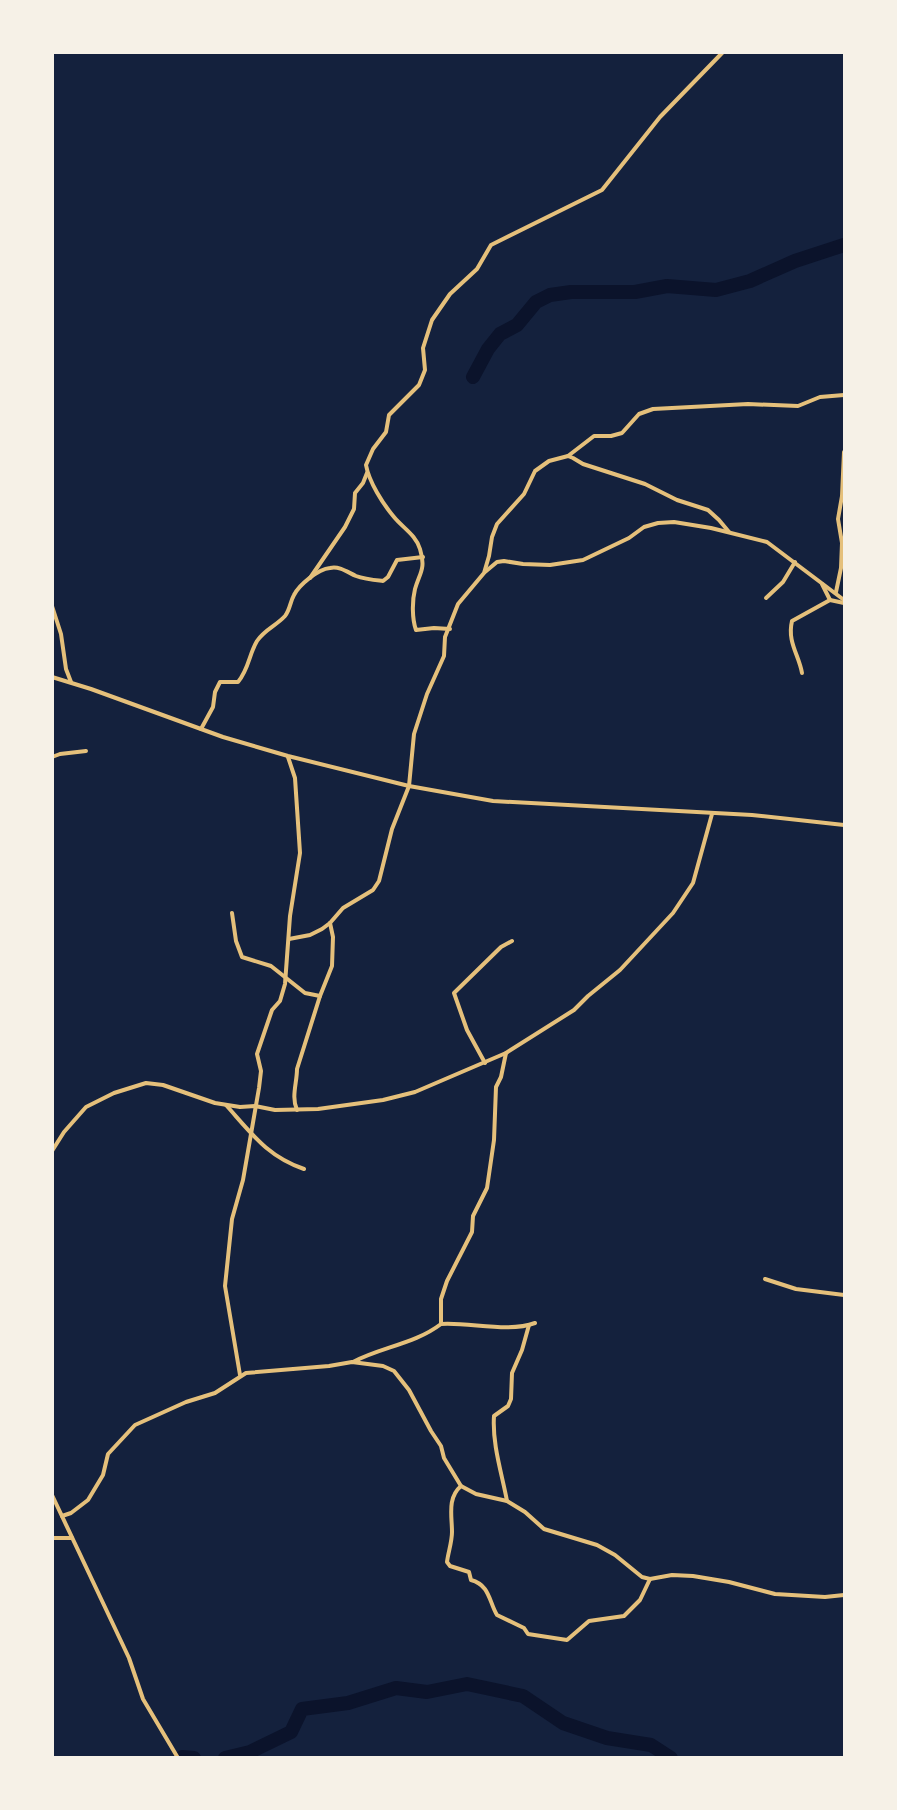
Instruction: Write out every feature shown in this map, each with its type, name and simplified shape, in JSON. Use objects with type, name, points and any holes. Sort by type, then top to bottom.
[{"type":"street","points":[[450,629],[434,628],[419,631],[415,627],[415,588],[424,566],[423,557],[414,536],[393,516],[367,472],[366,465],[368,458],[386,432],[389,415],[419,385],[425,370],[423,348],[432,320],[450,294],[477,269],[491,244],[602,190],[660,117],[723,52]]},
{"type":"street","points":[[484,573],[497,524],[524,494],[535,471],[549,460],[568,456],[594,436],[611,436],[622,433],[639,414],[653,409],[748,404],[791,406],[820,397],[844,395]]},
{"type":"street","points":[[836,592],[841,567],[842,543],[838,519],[842,496],[844,452]]},
{"type":"street","points":[[568,456],[583,464],[645,484],[677,500],[708,510],[729,532]]},
{"type":"street","points":[[309,580],[345,527],[354,509],[355,493],[363,483],[367,472]]},
{"type":"street","points":[[289,939],[310,935],[330,924],[343,908],[376,888],[382,873],[395,819],[409,786],[414,734],[427,694],[444,656],[445,638],[461,598],[497,562],[550,565],[583,560],[629,538],[644,527],[667,521],[729,532],[767,542],[836,592],[844,602]]},
{"type":"street","points":[[201,729],[213,707],[220,682],[238,682],[245,674],[257,641],[268,628],[284,617],[294,594],[323,569],[345,570],[357,576],[383,581],[388,577],[397,560],[423,557]]},
{"type":"street","points":[[766,598],[783,582],[795,562]]},
{"type":"street","points":[[820,581],[830,600]]},
{"type":"street","points":[[802,673],[801,665],[794,653],[792,621],[830,600],[844,602]]},
{"type":"street","points":[[52,606],[61,634],[66,669],[71,683]]},
{"type":"street","points":[[52,677],[201,729],[288,756],[409,786],[493,801],[786,817],[844,825]]},
{"type":"street","points":[[52,757],[86,751]]},
{"type":"street","points":[[240,1376],[225,1286],[232,1219],[252,1135],[261,1071],[257,1054],[272,1010],[284,992],[292,901],[300,853],[295,778],[288,756]]},
{"type":"street","points":[[52,1151],[64,1132],[86,1107],[114,1093],[146,1083],[164,1085],[226,1105],[240,1107],[297,1110],[334,1107],[415,1092],[506,1053],[574,1010],[620,970],[673,913],[693,883],[712,814]]},
{"type":"street","points":[[232,913],[236,942],[242,957],[271,966],[305,993],[320,996]]},
{"type":"street","points":[[297,1110],[293,1098],[297,1069],[332,966],[333,937],[330,924]]},
{"type":"street","points":[[485,1063],[467,1030],[454,993],[501,947],[512,941]]},
{"type":"street","points":[[441,1324],[441,1299],[447,1281],[469,1239],[473,1216],[487,1188],[495,1140],[496,1087],[501,1077],[506,1053]]},
{"type":"street","points":[[226,1105],[252,1135],[275,1156],[304,1169]]},
{"type":"street","points":[[765,1279],[795,1290],[844,1295]]},
{"type":"street","points":[[352,1362],[367,1354],[396,1347],[441,1324],[518,1328],[535,1323]]},
{"type":"street","points":[[507,1501],[498,1455],[494,1416],[508,1406],[511,1399],[512,1373],[529,1325]]},
{"type":"street","points":[[62,1516],[71,1513],[88,1500],[103,1475],[108,1454],[135,1425],[186,1402],[215,1393],[240,1376],[352,1362],[383,1366],[394,1371],[410,1390],[441,1446],[444,1458],[461,1486],[476,1494],[507,1501],[525,1512],[544,1529],[597,1545],[615,1555],[638,1574],[650,1579],[672,1575],[693,1576],[729,1582],[775,1594],[825,1597],[844,1595]]},
{"type":"street","points":[[461,1486],[454,1494],[450,1518],[452,1532],[447,1562],[450,1566],[469,1572],[471,1580],[487,1590],[497,1615],[524,1628],[528,1634],[567,1640],[589,1621],[624,1616],[640,1600],[650,1579]]},
{"type":"street","points":[[52,1495],[129,1658],[142,1699],[178,1758]]},
{"type":"street","points":[[52,1538],[72,1538]]},
{"type":"waterway","points":[[473,377],[488,349],[500,334],[517,325],[536,302],[550,295],[571,292],[635,292],[667,286],[716,290],[750,281],[795,261],[844,245]]},
{"type":"waterway","points":[[225,1758],[250,1752],[291,1732],[302,1709],[348,1703],[396,1688],[427,1692],[467,1684],[523,1696],[563,1723],[607,1738],[651,1745],[671,1758]]},
{"type":"waterway","points":[[182,1757],[194,1758]]}]
